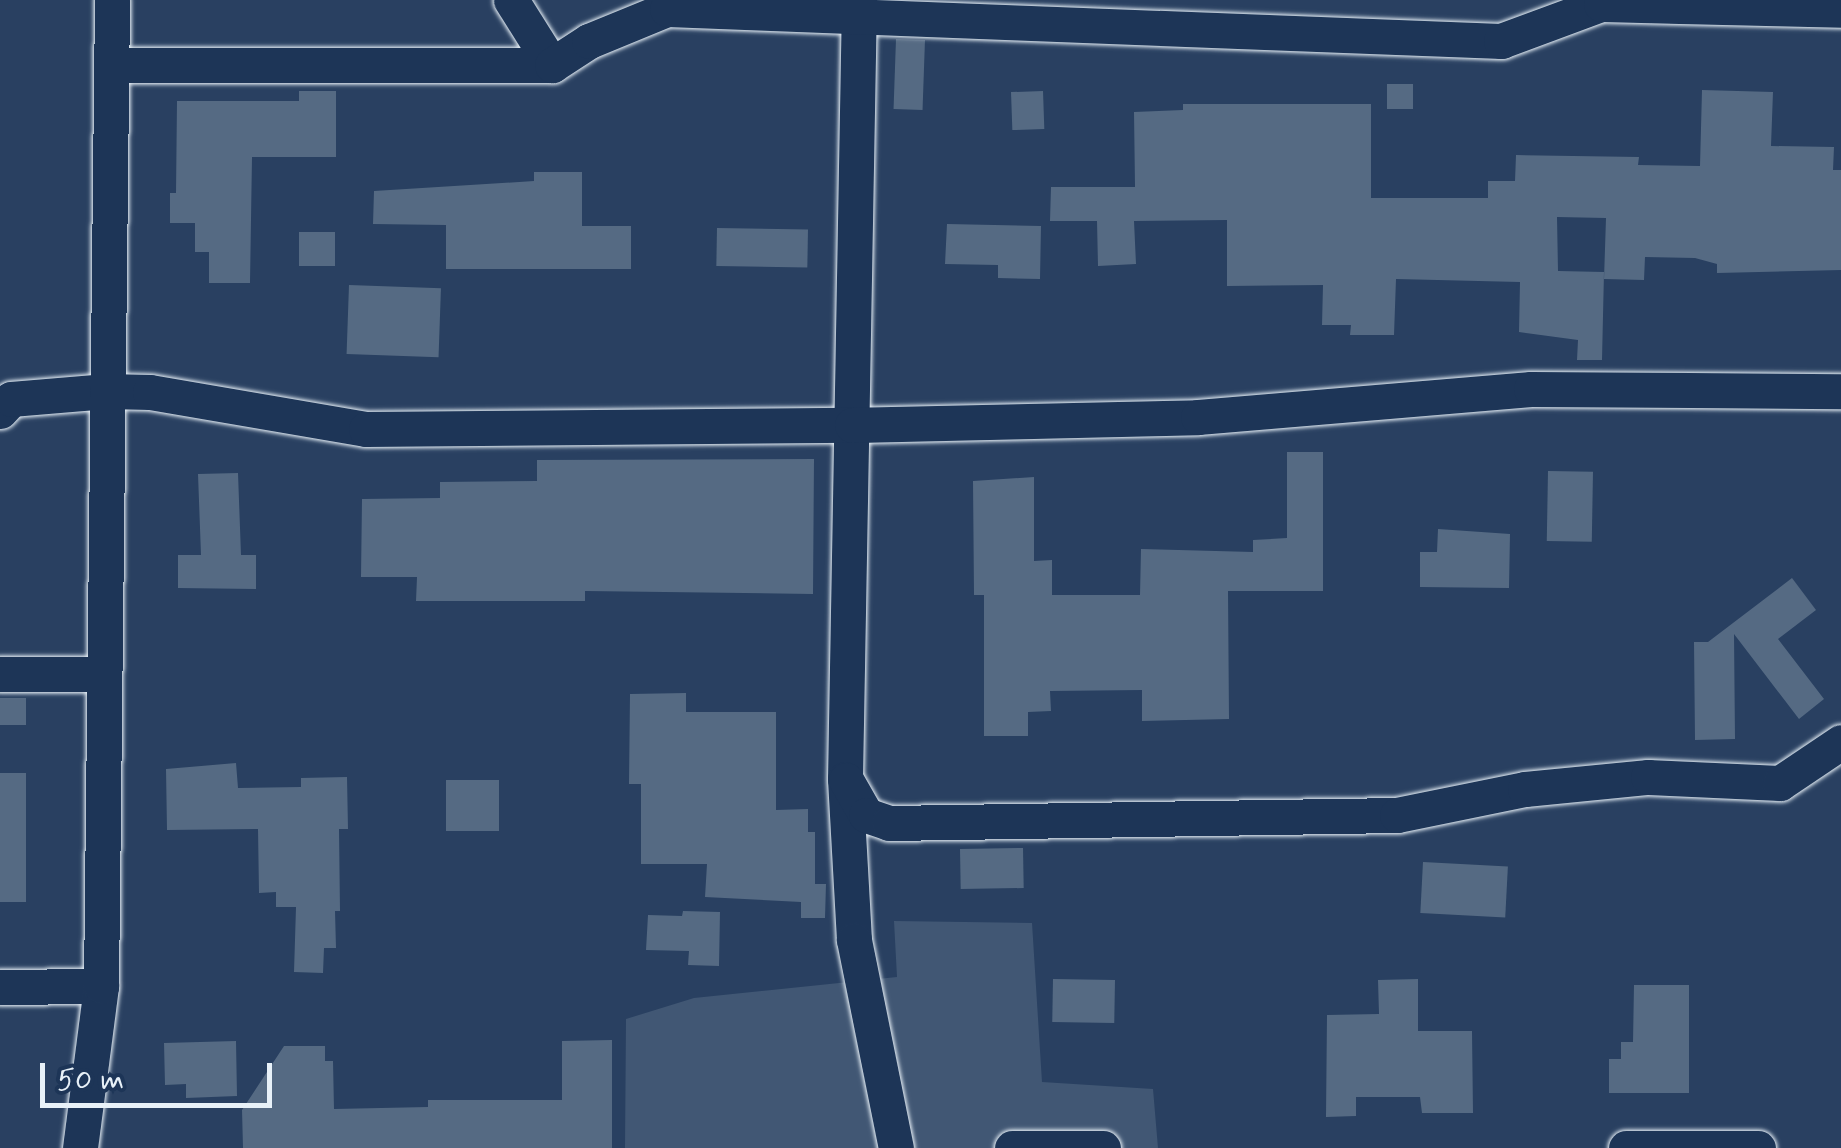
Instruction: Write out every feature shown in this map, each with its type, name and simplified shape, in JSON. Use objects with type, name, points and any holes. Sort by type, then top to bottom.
[{"type":"street","points":[[80,1148],[101,986],[112,0]]},
{"type":"street","points":[[512,0],[552,65]]},
{"type":"street","points":[[111,65],[552,65],[590,41],[667,9],[860,7],[1500,40],[1601,2],[1841,10]]},
{"type":"street","points":[[860,7],[845,779],[854,940],[896,1148]]},
{"type":"street","points":[[0,412],[12,399],[107,391],[366,429],[852,426],[1198,417],[1308,403],[1531,389],[1841,392]]},
{"type":"street","points":[[0,674],[104,674]]},
{"type":"street","points":[[845,779],[866,815],[889,823],[1397,815],[1525,789],[1648,778],[1780,783],[1841,742]]},
{"type":"street","points":[[0,987],[101,986]]},
{"type":"street","points":[[1012,1148],[1103,1148]]},
{"type":"street","points":[[1626,1148],[1758,1148]]},
{"type":"shaded area","points":[[894,921],[1032,923],[1042,1082],[1153,1089],[1158,1148],[625,1148],[626,1019],[694,998],[897,977]]},
{"type":"building","points":[[896,39],[925,40],[923,110],[894,109]]},
{"type":"building","points":[[1387,84],[1413,84],[1413,109],[1387,109]]},
{"type":"building","points":[[1702,90],[1773,92],[1771,146],[1834,147],[1833,170],[1841,170],[1841,270],[1717,273],[1717,264],[1695,258],[1645,257],[1644,280],[1604,279],[1606,218],[1557,217],[1558,271],[1604,272],[1602,360],[1577,360],[1578,340],[1519,332],[1520,282],[1396,279],[1394,335],[1350,335],[1351,325],[1322,325],[1323,285],[1227,286],[1227,220],[1134,221],[1136,264],[1098,266],[1097,221],[1050,221],[1051,187],[1135,187],[1134,112],[1183,110],[1183,104],[1371,104],[1371,198],[1488,198],[1488,181],[1515,181],[1516,155],[1639,157],[1638,165],[1700,166]]},
{"type":"building","points":[[299,91],[336,91],[336,157],[252,157],[250,283],[209,283],[209,252],[195,252],[195,223],[170,223],[170,193],[176,193],[177,101],[299,101]]},
{"type":"building","points":[[1043,91],[1044,129],[1012,130],[1011,92]]},
{"type":"building","points":[[534,172],[582,172],[582,226],[631,226],[631,269],[446,269],[446,225],[373,224],[374,191],[534,181]]},
{"type":"building","points":[[947,224],[1041,226],[1040,279],[998,278],[998,265],[945,264]]},
{"type":"building","points":[[717,228],[808,230],[807,268],[716,266]]},
{"type":"building","points":[[299,232],[335,232],[335,266],[299,266]]},
{"type":"building","points":[[349,285],[441,288],[439,357],[347,354]]},
{"type":"building","points":[[1287,452],[1323,452],[1323,591],[1228,591],[1229,719],[1142,721],[1142,690],[1050,691],[1051,711],[1028,712],[1028,736],[984,736],[984,595],[974,595],[973,481],[1034,477],[1034,561],[1052,560],[1052,595],[1140,595],[1141,549],[1253,552],[1253,540],[1287,538]]},
{"type":"building","points":[[814,459],[813,594],[585,591],[585,601],[416,601],[417,577],[361,577],[362,499],[440,498],[440,482],[537,481],[537,460]]},
{"type":"building","points":[[1548,471],[1593,472],[1592,542],[1547,541]]},
{"type":"building","points":[[238,473],[241,555],[256,555],[256,589],[178,588],[178,555],[201,555],[198,474]]},
{"type":"building","points":[[1438,529],[1510,534],[1509,588],[1420,587],[1420,552],[1437,552]]},
{"type":"building","points":[[1792,578],[1816,610],[1778,639],[1824,699],[1799,719],[1734,634],[1735,739],[1695,740],[1694,642],[1708,642]]},
{"type":"building","points":[[686,693],[686,712],[776,712],[776,810],[808,809],[808,832],[815,832],[815,884],[826,884],[825,918],[801,918],[801,902],[705,897],[707,864],[641,864],[641,784],[629,784],[630,694]]},
{"type":"building","points":[[0,698],[26,698],[26,725],[0,725]]},
{"type":"building","points":[[236,763],[238,788],[301,787],[301,778],[347,777],[348,829],[339,829],[340,911],[335,911],[336,948],[324,948],[323,973],[294,972],[296,907],[276,907],[276,892],[259,893],[258,829],[167,830],[166,769]]},
{"type":"building","points":[[0,773],[26,773],[26,902],[0,902]]},
{"type":"building","points":[[446,780],[499,780],[499,831],[446,831]]},
{"type":"building","points":[[1023,848],[1024,888],[961,889],[960,849]]},
{"type":"building","points":[[1423,862],[1508,866],[1505,917],[1420,913]]},
{"type":"building","points":[[683,911],[720,912],[719,966],[688,965],[689,951],[646,950],[648,915],[682,916]]},
{"type":"building","points":[[1053,979],[1115,980],[1114,1023],[1052,1022]]},
{"type":"building","points":[[1418,979],[1418,1031],[1472,1031],[1473,1113],[1422,1113],[1420,1097],[1356,1097],[1356,1116],[1326,1117],[1327,1015],[1379,1014],[1378,980]]},
{"type":"building","points":[[1634,985],[1689,985],[1689,1093],[1609,1093],[1609,1059],[1621,1059],[1621,1042],[1633,1042]]},
{"type":"building","points":[[612,1040],[612,1148],[243,1148],[242,1110],[284,1046],[325,1046],[325,1061],[333,1061],[334,1109],[428,1107],[428,1100],[562,1100],[562,1041]]},
{"type":"building","points":[[236,1041],[237,1096],[186,1098],[186,1084],[165,1085],[164,1043]]}]
